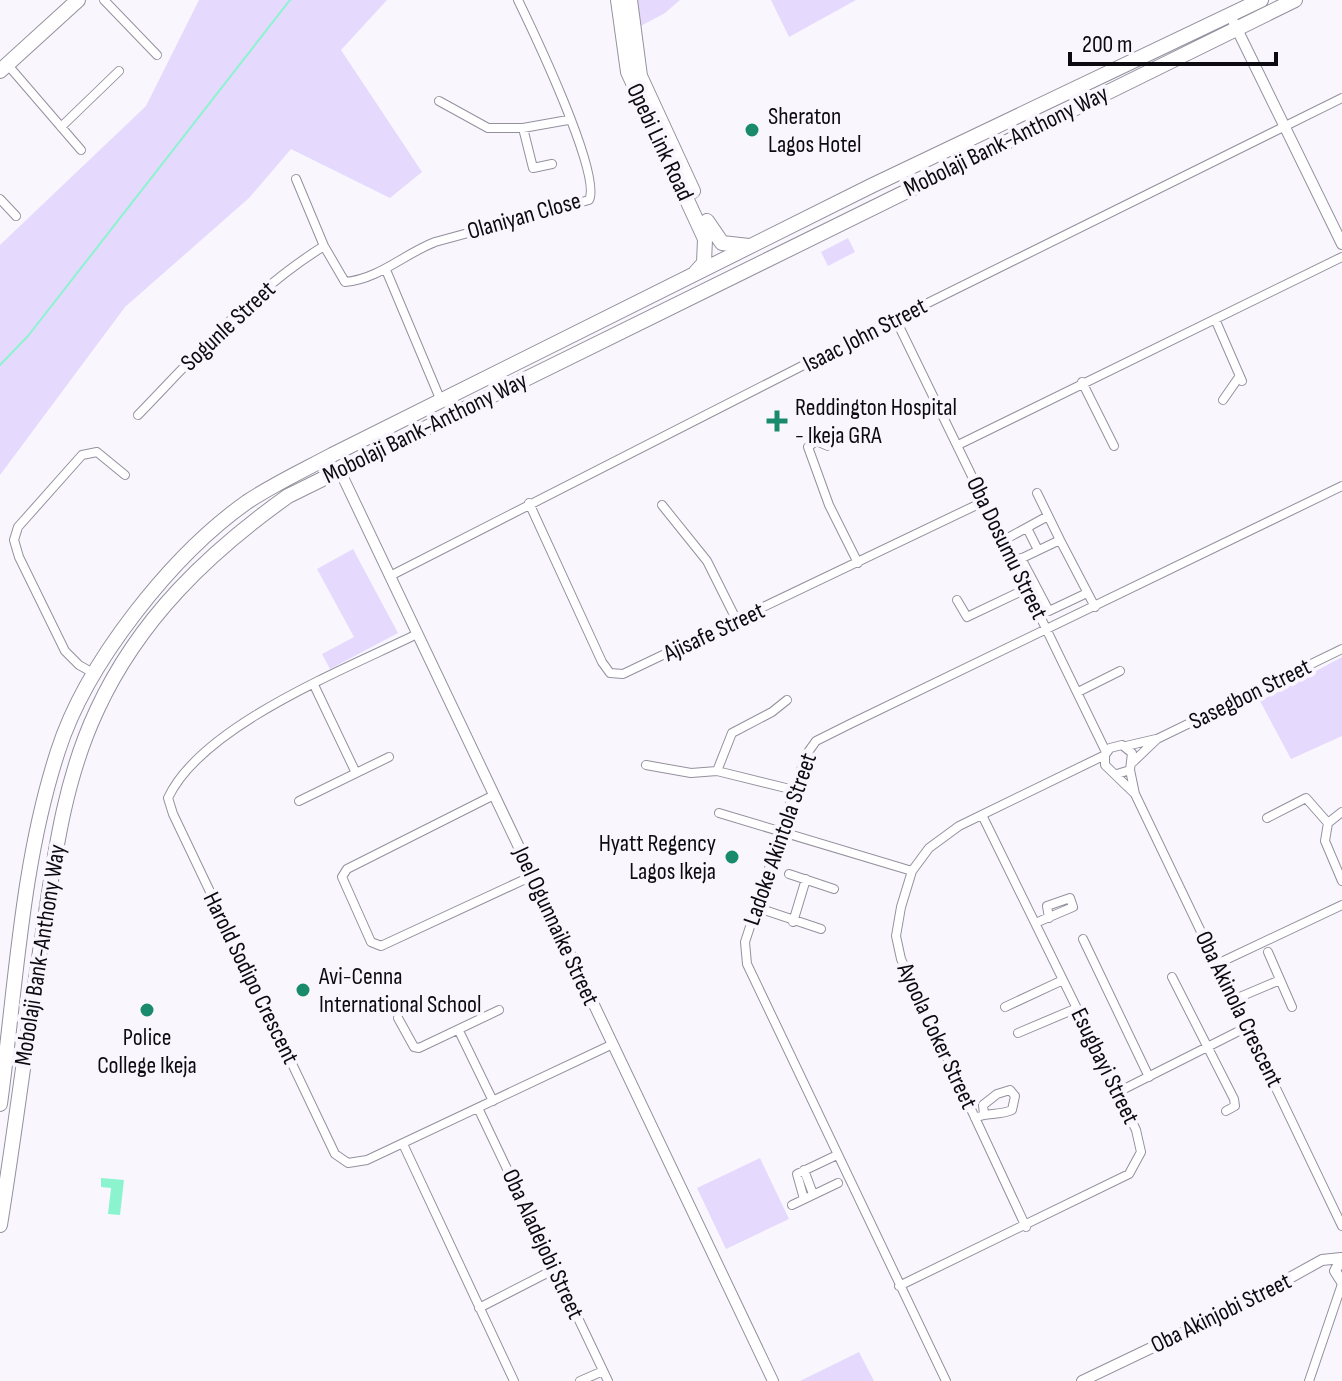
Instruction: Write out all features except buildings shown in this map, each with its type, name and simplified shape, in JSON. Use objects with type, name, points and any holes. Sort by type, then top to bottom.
[{"type":"main road","points":[[2,65],[65,0]]},
{"type":"main road","points":[[2,65],[78,0]]},
{"type":"main road","name":"Opebi Link Road","points":[[618,0],[628,72],[705,239],[704,263],[692,276]]},
{"type":"main road","name":"Opebi Link Road","points":[[630,0],[640,76],[714,236],[733,246],[754,246]]},
{"type":"main road","name":"Mobolaji Bank-Anthony Way","points":[[0,1225],[39,956],[66,798],[76,764],[98,706],[130,651],[173,595],[215,551],[288,496],[878,204],[1234,22],[1261,0]]},
{"type":"main road","name":"Mobolaji Bank-Anthony Way","points":[[0,1104],[25,913],[53,768],[65,731],[127,624],[155,587],[233,513],[281,482],[871,186],[1234,22],[1295,0]]},
{"type":"main road","points":[[900,172],[896,178],[898,186],[909,188]]},
{"type":"main road","points":[[871,186],[885,190],[878,204]]},
{"type":"main road","points":[[25,913],[28,926],[36,930],[46,914]]},
{"type":"main road","points":[[20,954],[26,939],[32,935],[38,941],[39,956]]},
{"type":"street","points":[[104,0],[157,55]]},
{"type":"street","name":"Olaniyan Close","points":[[386,270],[414,250],[435,242],[589,200],[592,192],[582,150],[568,120],[565,103],[518,0]]},
{"type":"street","points":[[1234,22],[1342,244]]},
{"type":"street","points":[[2,65],[81,150]]},
{"type":"street","points":[[61,127],[119,71]]},
{"type":"street","name":"Isaac John Street","points":[[390,576],[529,503],[1342,98]]},
{"type":"street","points":[[439,101],[477,125],[523,128],[568,120]]},
{"type":"street","points":[[523,128],[533,168],[552,164]]},
{"type":"street","points":[[296,179],[324,246],[345,282],[386,270],[441,402]]},
{"type":"street","points":[[0,199],[16,216]]},
{"type":"street","name":"Sogunle Street","points":[[138,415],[221,329],[292,265],[324,246]]},
{"type":"street","points":[[958,445],[1342,257]]},
{"type":"street","points":[[1215,319],[1241,379],[1223,400]]},
{"type":"street","name":"Oba Dosumu Street","points":[[896,320],[1106,753]]},
{"type":"street","points":[[1082,382],[1114,446]]},
{"type":"street","points":[[828,446],[816,441],[808,447],[829,505],[858,563]]},
{"type":"street","points":[[96,674],[79,665],[65,651],[19,557],[14,540],[18,527],[82,455],[97,452],[125,475]]},
{"type":"street","name":"Joel Ogunnaike Street","points":[[340,471],[773,1381]]},
{"type":"street","name":"Ladoke Akintola Street","points":[[946,1381],[750,975],[745,942],[806,755],[816,741],[1342,486]]},
{"type":"street","points":[[1037,493],[1095,607]]},
{"type":"street","name":"Ajisafe Street","points":[[529,503],[602,662],[610,673],[623,674],[985,501]]},
{"type":"street","points":[[662,505],[707,561],[737,621]]},
{"type":"street","points":[[1004,540],[1048,516]]},
{"type":"street","points":[[1027,528],[1038,550]]},
{"type":"street","points":[[1060,540],[1020,559],[1049,611],[1087,593]]},
{"type":"street","points":[[957,600],[967,617],[1026,589]]},
{"type":"street","name":"Harold Sodipo Crescent","points":[[417,634],[314,685],[219,740],[176,780],[168,798],[335,1154],[348,1163],[367,1160],[613,1044]]},
{"type":"street","name":"Sasegbon Street","points":[[1122,745],[1157,739],[1342,649]]},
{"type":"street","points":[[1078,692],[1120,671]]},
{"type":"street","points":[[314,685],[356,773]]},
{"type":"street","points":[[717,771],[732,733],[772,712],[787,700]]},
{"type":"street","points":[[1096,733],[1132,753],[1135,794]]},
{"type":"street","name":"Sasegbon Street","points":[[1132,766],[1157,739]]},
{"type":"street","points":[[1122,745],[1106,753],[1108,769],[1117,774],[1135,794]]},
{"type":"street","name":"Ayoola Coker Street","points":[[1026,1227],[979,1116],[897,947],[901,907],[912,871],[944,834],[1106,753]]},
{"type":"street","points":[[299,801],[389,757]]},
{"type":"street","points":[[646,765],[691,773],[717,771],[794,790]]},
{"type":"street","points":[[1117,774],[1132,766]]},
{"type":"street","name":"Oba Akinola Crescent","points":[[1135,794],[1249,1026],[1342,1226]]},
{"type":"street","points":[[494,795],[347,869],[342,877],[345,887],[371,942],[381,946],[532,876]]},
{"type":"street","points":[[1267,818],[1303,798],[1328,823]]},
{"type":"street","points":[[1342,812],[1328,823],[1325,841],[1342,881]]},
{"type":"street","points":[[719,813],[912,871]]},
{"type":"street","name":"Esugbayi Street","points":[[899,1286],[1026,1227],[1129,1174],[1136,1167],[1141,1144],[982,815]]},
{"type":"street","points":[[789,874],[834,889]]},
{"type":"street","points":[[793,922],[806,879]]},
{"type":"street","points":[[1217,964],[1342,905]]},
{"type":"street","points":[[755,907],[821,929]]},
{"type":"street","points":[[1083,939],[1149,1077]]},
{"type":"street","points":[[1268,952],[1292,1007]]},
{"type":"street","points":[[1172,977],[1234,1099],[1235,1106],[1226,1111]]},
{"type":"street","points":[[1005,1007],[1063,980]]},
{"type":"street","points":[[1235,999],[1280,980]]},
{"type":"street","points":[[1018,1033],[1077,1008]]},
{"type":"street","points":[[398,1018],[414,1047],[459,1031],[499,1010]]},
{"type":"street","points":[[1118,1092],[1249,1026]]},
{"type":"street","points":[[459,1031],[493,1101]]},
{"type":"street","name":"Oba Aladejobi Street","points":[[478,1108],[608,1381]]},
{"type":"street","points":[[403,1144],[514,1381]]},
{"type":"street","points":[[809,1196],[804,1170],[837,1155]]},
{"type":"street","points":[[792,1205],[838,1183]]},
{"type":"street","points":[[1309,1381],[1341,1297],[1342,1283],[1335,1271],[1342,1258]]},
{"type":"street","name":"Oba Akinjobi Street","points":[[1082,1381],[1327,1259],[1342,1258]]},
{"type":"street","name":"Oba Akinjobi Street","points":[[1315,1265],[1325,1265],[1335,1271]]},
{"type":"street","points":[[479,1308],[555,1269]]},
{"type":"street","points":[[580,1381],[603,1371]]},
{"type":"shaded area","points":[[199,0],[387,0],[341,50],[422,172],[390,198],[291,149],[249,198],[125,307],[0,475],[0,245],[146,106]]},
{"type":"shaded area","points":[[635,0],[680,0],[665,13],[637,28]]},
{"type":"shaded area","points":[[771,0],[856,0],[789,37]]},
{"type":"shaded area","points":[[848,238],[855,252],[828,266],[821,252]]},
{"type":"shaded area","points":[[353,549],[398,633],[330,669],[322,654],[354,637],[317,569]]},
{"type":"shaded area","points":[[1342,657],[1342,736],[1291,759],[1260,701]]},
{"type":"shaded area","points":[[760,1158],[789,1219],[726,1249],[697,1188]]},
{"type":"shaded area","points":[[101,1178],[124,1180],[120,1215],[108,1214],[111,1188],[101,1187]]},
{"type":"shaded area","points":[[859,1352],[874,1381],[800,1381]]},
{"type":"waterway","points":[[0,365],[28,336],[290,0]]},
{"type":"place","name":"Sheraton Lagos Hotel","points":[[752,130]]},
{"type":"place","name":"Reddington Hospital - Ikeja GRA","points":[[777,421]]},
{"type":"place","name":"Hyatt Regency Lagos Ikeja","points":[[732,857]]},
{"type":"place","name":"Avi-Cenna International School","points":[[303,990]]},
{"type":"place","name":"Police College Ikeja","points":[[147,1010]]}]
